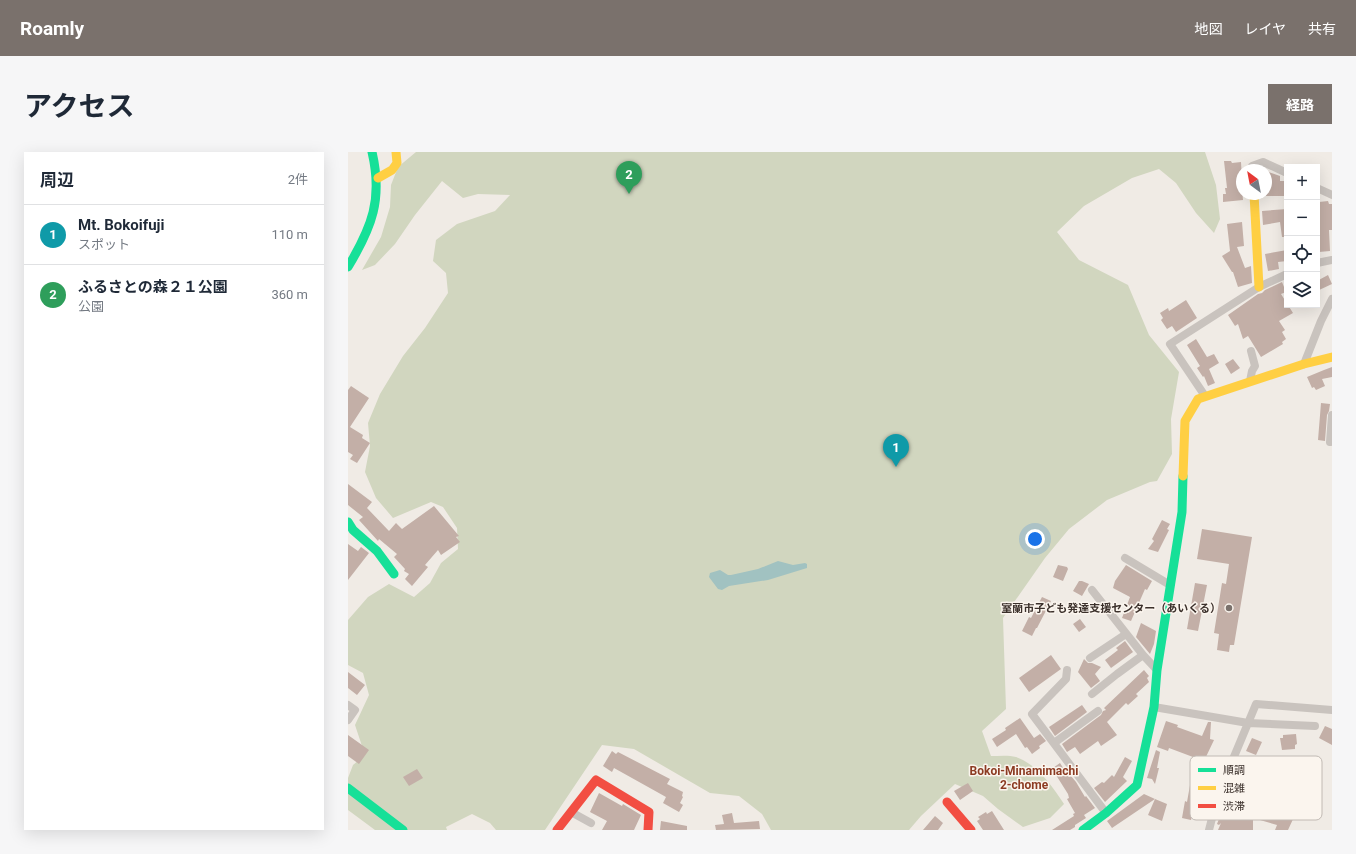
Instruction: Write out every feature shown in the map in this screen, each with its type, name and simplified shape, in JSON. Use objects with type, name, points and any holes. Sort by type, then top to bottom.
[{"type":"street","points":[[348,268],[374,217],[378,191],[378,178],[372,152]]},
{"type":"street","points":[[378,178],[392,170],[397,163],[396,152]]},
{"type":"street","points":[[1258,164],[1263,162],[1267,164]]},
{"type":"street","points":[[1272,166],[1284,172]]},
{"type":"street","points":[[1320,189],[1332,195]]},
{"type":"street","points":[[1254,200],[1259,287]]},
{"type":"street","points":[[1320,262],[1332,260]]},
{"type":"street","points":[[1205,396],[1170,344],[1259,287],[1284,275]]},
{"type":"street","points":[[1304,364],[1321,321],[1332,300]]},
{"type":"street","points":[[1250,382],[1252,371],[1255,366],[1251,351]]},
{"type":"street","points":[[1083,830],[1106,813],[1137,785],[1154,707],[1157,670],[1182,512],[1185,422],[1198,399],[1304,364],[1332,357]]},
{"type":"street","points":[[1330,442],[1332,414]]},
{"type":"street","points":[[348,522],[353,530],[377,550],[394,574]]},
{"type":"street","points":[[1125,558],[1170,586]]},
{"type":"street","points":[[1092,590],[1143,655],[1157,670]]},
{"type":"street","points":[[1090,658],[1126,634]]},
{"type":"street","points":[[1092,694],[1143,655]]},
{"type":"street","points":[[1067,670],[1066,680],[1032,714],[1106,813]]},
{"type":"street","points":[[1234,756],[1256,704],[1332,710]]},
{"type":"street","points":[[348,705],[355,710],[348,720]]},
{"type":"street","points":[[1154,707],[1248,723],[1315,726]]},
{"type":"street","points":[[1054,743],[1098,711]]},
{"type":"street","points":[[557,830],[596,780],[649,812],[648,830]]},
{"type":"street","points":[[348,788],[403,830]]},
{"type":"street","points":[[947,802],[971,830]]},
{"type":"street","points":[[571,812],[591,823]]},
{"type":"street","points":[[1209,830],[1212,820]]},
{"type":"green space","points":[[416,152],[1205,152],[1216,185],[1220,219],[1214,233],[1196,213],[1176,183],[1159,169],[1132,178],[1084,206],[1057,232],[1079,260],[1128,285],[1149,335],[1179,372],[1171,419],[1172,454],[1157,481],[1150,482],[1107,500],[1069,529],[1045,558],[1003,618],[1006,709],[982,731],[991,756],[1016,757],[1031,765],[1049,783],[1064,804],[1050,818],[1023,827],[983,796],[955,784],[921,816],[909,830],[771,830],[762,814],[739,796],[710,793],[634,749],[602,745],[545,830],[496,830],[490,823],[472,814],[446,827],[447,830],[375,830],[348,810],[348,778],[353,765],[365,755],[355,725],[369,695],[363,673],[348,665],[348,620],[368,597],[389,584],[414,597],[430,583],[441,563],[458,549],[457,528],[443,507],[431,502],[393,518],[376,498],[365,472],[370,446],[368,423],[380,394],[403,356],[425,328],[448,293],[446,273],[433,261],[436,240],[457,224],[495,211],[510,195],[478,194],[463,198],[442,181],[415,215],[395,244],[375,265],[362,270],[381,237],[390,207],[391,185],[398,167]]},
{"type":"water","points":[[778,561],[793,565],[805,563],[807,564],[807,568],[768,580],[729,586],[722,590],[718,589],[709,577],[710,573],[720,570],[728,575],[731,575],[758,569]]},
{"type":"building","points":[[1224,161],[1231,161],[1232,163],[1241,162],[1241,164],[1236,164],[1236,200],[1243,200],[1223,202],[1223,194],[1226,194],[1225,188],[1227,188]]},
{"type":"building","points":[[1272,173],[1280,176],[1280,181],[1284,181],[1284,196],[1272,196]]},
{"type":"building","points":[[1328,201],[1329,204],[1332,204],[1332,230],[1329,230],[1330,251],[1320,252],[1320,202]]},
{"type":"building","points":[[1284,209],[1284,237],[1282,237],[1280,222],[1263,225],[1262,211]]},
{"type":"building","points":[[1242,222],[1244,246],[1237,247],[1245,268],[1251,266],[1252,283],[1238,287],[1233,272],[1222,256],[1230,251],[1227,224]]},
{"type":"building","points":[[1284,251],[1284,261],[1278,262],[1279,269],[1268,271],[1265,254]]},
{"type":"building","points":[[1328,275],[1332,284],[1320,290],[1320,279]]},
{"type":"building","points":[[1282,282],[1284,293],[1281,294],[1284,299],[1284,308],[1290,308],[1293,313],[1279,321],[1285,330],[1282,332],[1286,339],[1282,342],[1283,344],[1261,357],[1248,336],[1243,339],[1238,324],[1235,326],[1228,315],[1265,290]]},
{"type":"building","points":[[1186,300],[1197,318],[1176,332],[1172,326],[1167,329],[1161,320],[1163,318],[1160,313],[1168,308],[1169,311]]},
{"type":"building","points":[[1196,339],[1207,357],[1214,354],[1219,363],[1209,369],[1215,383],[1208,386],[1204,376],[1203,377],[1197,368],[1200,366],[1187,345]]},
{"type":"building","points":[[1233,359],[1240,368],[1231,374],[1225,364]]},
{"type":"building","points":[[1332,367],[1332,377],[1322,379],[1325,386],[1316,390],[1314,387],[1312,388],[1307,377]]},
{"type":"building","points":[[351,386],[369,398],[350,427],[363,435],[362,438],[370,443],[357,463],[350,459],[353,455],[348,452],[348,390]]},
{"type":"building","points":[[1321,403],[1330,404],[1327,415],[1325,441],[1318,440]]},
{"type":"building","points":[[348,484],[372,502],[367,508],[389,531],[396,523],[402,529],[434,506],[459,536],[456,537],[460,542],[441,555],[438,550],[425,565],[428,567],[412,586],[405,579],[409,574],[404,571],[405,569],[394,557],[397,554],[379,539],[378,541],[359,520],[363,517],[348,505]]},
{"type":"building","points":[[1162,520],[1170,524],[1167,529],[1169,530],[1158,552],[1148,549],[1154,541],[1152,539]]},
{"type":"building","name":"室蘭市子ども発達支援センター（あいくる）","points":[[1202,529],[1252,537],[1234,645],[1230,645],[1229,652],[1217,650],[1219,634],[1214,633],[1222,583],[1226,584],[1229,564],[1197,559]]},
{"type":"building","points":[[348,544],[358,551],[361,547],[369,553],[348,580]]},
{"type":"building","points":[[1058,565],[1067,567],[1068,569],[1063,581],[1053,577]]},
{"type":"building","points":[[1126,565],[1152,581],[1147,590],[1145,589],[1131,621],[1122,618],[1130,597],[1113,588],[1115,581]]},
{"type":"building","points":[[1079,581],[1089,584],[1082,596],[1073,591]]},
{"type":"building","points":[[1195,583],[1207,585],[1198,631],[1187,629]]},
{"type":"building","points":[[1042,597],[1051,601],[1032,636],[1022,631]]},
{"type":"building","points":[[1080,619],[1086,627],[1079,632],[1073,624]]},
{"type":"building","points":[[1141,623],[1156,631],[1154,644],[1150,654],[1136,637]]},
{"type":"building","points":[[1125,641],[1133,652],[1111,668],[1105,660],[1118,650],[1116,648]]},
{"type":"building","points":[[1051,655],[1061,669],[1029,692],[1019,678]]},
{"type":"building","points":[[1084,659],[1088,663],[1101,667],[1095,674],[1100,681],[1091,688],[1078,672]]},
{"type":"building","points":[[1144,670],[1149,676],[1147,678],[1149,682],[1136,694],[1138,696],[1128,705],[1126,703],[1107,722],[1117,735],[1101,746],[1098,741],[1080,754],[1075,747],[1067,752],[1062,744],[1101,715],[1103,711],[1106,710],[1104,708]]},
{"type":"building","points":[[348,672],[365,685],[357,695],[348,688]]},
{"type":"building","points":[[1082,705],[1087,712],[1055,736],[1049,727]]},
{"type":"building","points":[[1020,718],[1034,738],[1040,734],[1046,741],[1032,754],[1027,747],[1025,748],[1016,734],[997,747],[992,739]]},
{"type":"building","points":[[1166,721],[1178,725],[1177,727],[1202,736],[1208,722],[1211,722],[1210,739],[1214,740],[1206,756],[1190,756],[1169,748],[1168,751],[1157,747]]},
{"type":"building","points":[[1325,726],[1332,729],[1332,745],[1319,738]]},
{"type":"building","points":[[1296,734],[1297,744],[1295,745],[1295,749],[1282,750],[1280,738],[1283,738],[1283,735]]},
{"type":"building","points":[[348,735],[369,750],[359,764],[348,756]]},
{"type":"building","points":[[1252,738],[1262,742],[1256,755],[1246,751]]},
{"type":"building","points":[[1156,750],[1160,752],[1157,768],[1159,768],[1155,784],[1152,779],[1147,778]]},
{"type":"building","points":[[612,751],[616,754],[618,752],[670,779],[667,784],[683,792],[683,797],[680,803],[683,805],[679,812],[663,803],[666,797],[614,768],[612,772],[603,766]]},
{"type":"building","points":[[1125,757],[1132,761],[1123,777],[1127,781],[1105,802],[1094,788],[1102,782],[1104,783],[1112,775],[1114,777]]},
{"type":"building","points":[[1060,763],[1069,777],[1071,776],[1085,797],[1086,796],[1095,808],[1084,815],[1086,818],[1070,830],[1052,830],[1074,816],[1073,814],[1075,813],[1067,799],[1069,798],[1068,794],[1056,775],[1054,776],[1050,770]]},
{"type":"building","points":[[417,769],[423,778],[409,786],[403,777]]},
{"type":"building","points":[[968,783],[973,791],[960,800],[954,791]]},
{"type":"building","points":[[1190,785],[1190,820],[1182,818],[1185,801],[1187,802]]},
{"type":"building","points":[[599,793],[622,806],[623,804],[641,815],[634,830],[602,830],[607,821],[590,812]]},
{"type":"building","points":[[1144,794],[1155,799],[1112,828],[1107,821]]},
{"type":"building","points":[[1155,799],[1167,804],[1162,821],[1148,815]]},
{"type":"building","points":[[992,811],[1004,830],[983,830],[977,821],[980,819],[978,817],[986,812],[987,814]]},
{"type":"building","points":[[732,813],[734,823],[759,821],[760,829],[716,830],[715,825],[724,824],[722,815]]},
{"type":"building","points":[[935,816],[943,823],[938,830],[923,830]]},
{"type":"building","points":[[1219,820],[1253,820],[1253,830],[1218,830],[1221,823],[1219,825],[1217,824]]},
{"type":"building","points":[[1260,820],[1293,820],[1288,830],[1275,830],[1277,825]]},
{"type":"building","points":[[661,821],[687,826],[687,830],[660,830]]},
{"type":"traffic: fast","points":[[348,267],[369,225],[376,198],[375,169],[372,152]]},
{"type":"traffic: fast","points":[[1083,830],[1106,813],[1137,785],[1154,707],[1157,670],[1182,512],[1183,476]]},
{"type":"traffic: fast","points":[[348,522],[353,530],[377,551],[394,574]]},
{"type":"traffic: fast","points":[[348,788],[403,830]]},
{"type":"traffic: slow","points":[[378,178],[392,170],[397,163],[396,152]]},
{"type":"traffic: slow","points":[[1254,200],[1259,287]]},
{"type":"traffic: slow","points":[[1183,476],[1185,421],[1198,399],[1304,364],[1332,357]]},
{"type":"traffic: jam","points":[[557,830],[596,780],[649,812],[648,830]]},
{"type":"traffic: jam","points":[[947,802],[971,830]]},
{"type":"place","name":"ふるさとの森２１公園","points":[[629,194]]},
{"type":"place","name":"Mt. Bokoifuji","points":[[896,467]]},
{"type":"place","name":"室蘭市子ども発達支援センター（あいくる）","points":[[1229,608]]},
{"type":"district","name":"Bokoi-Minamimachi 2-chome","points":[[1024,778]]}]
